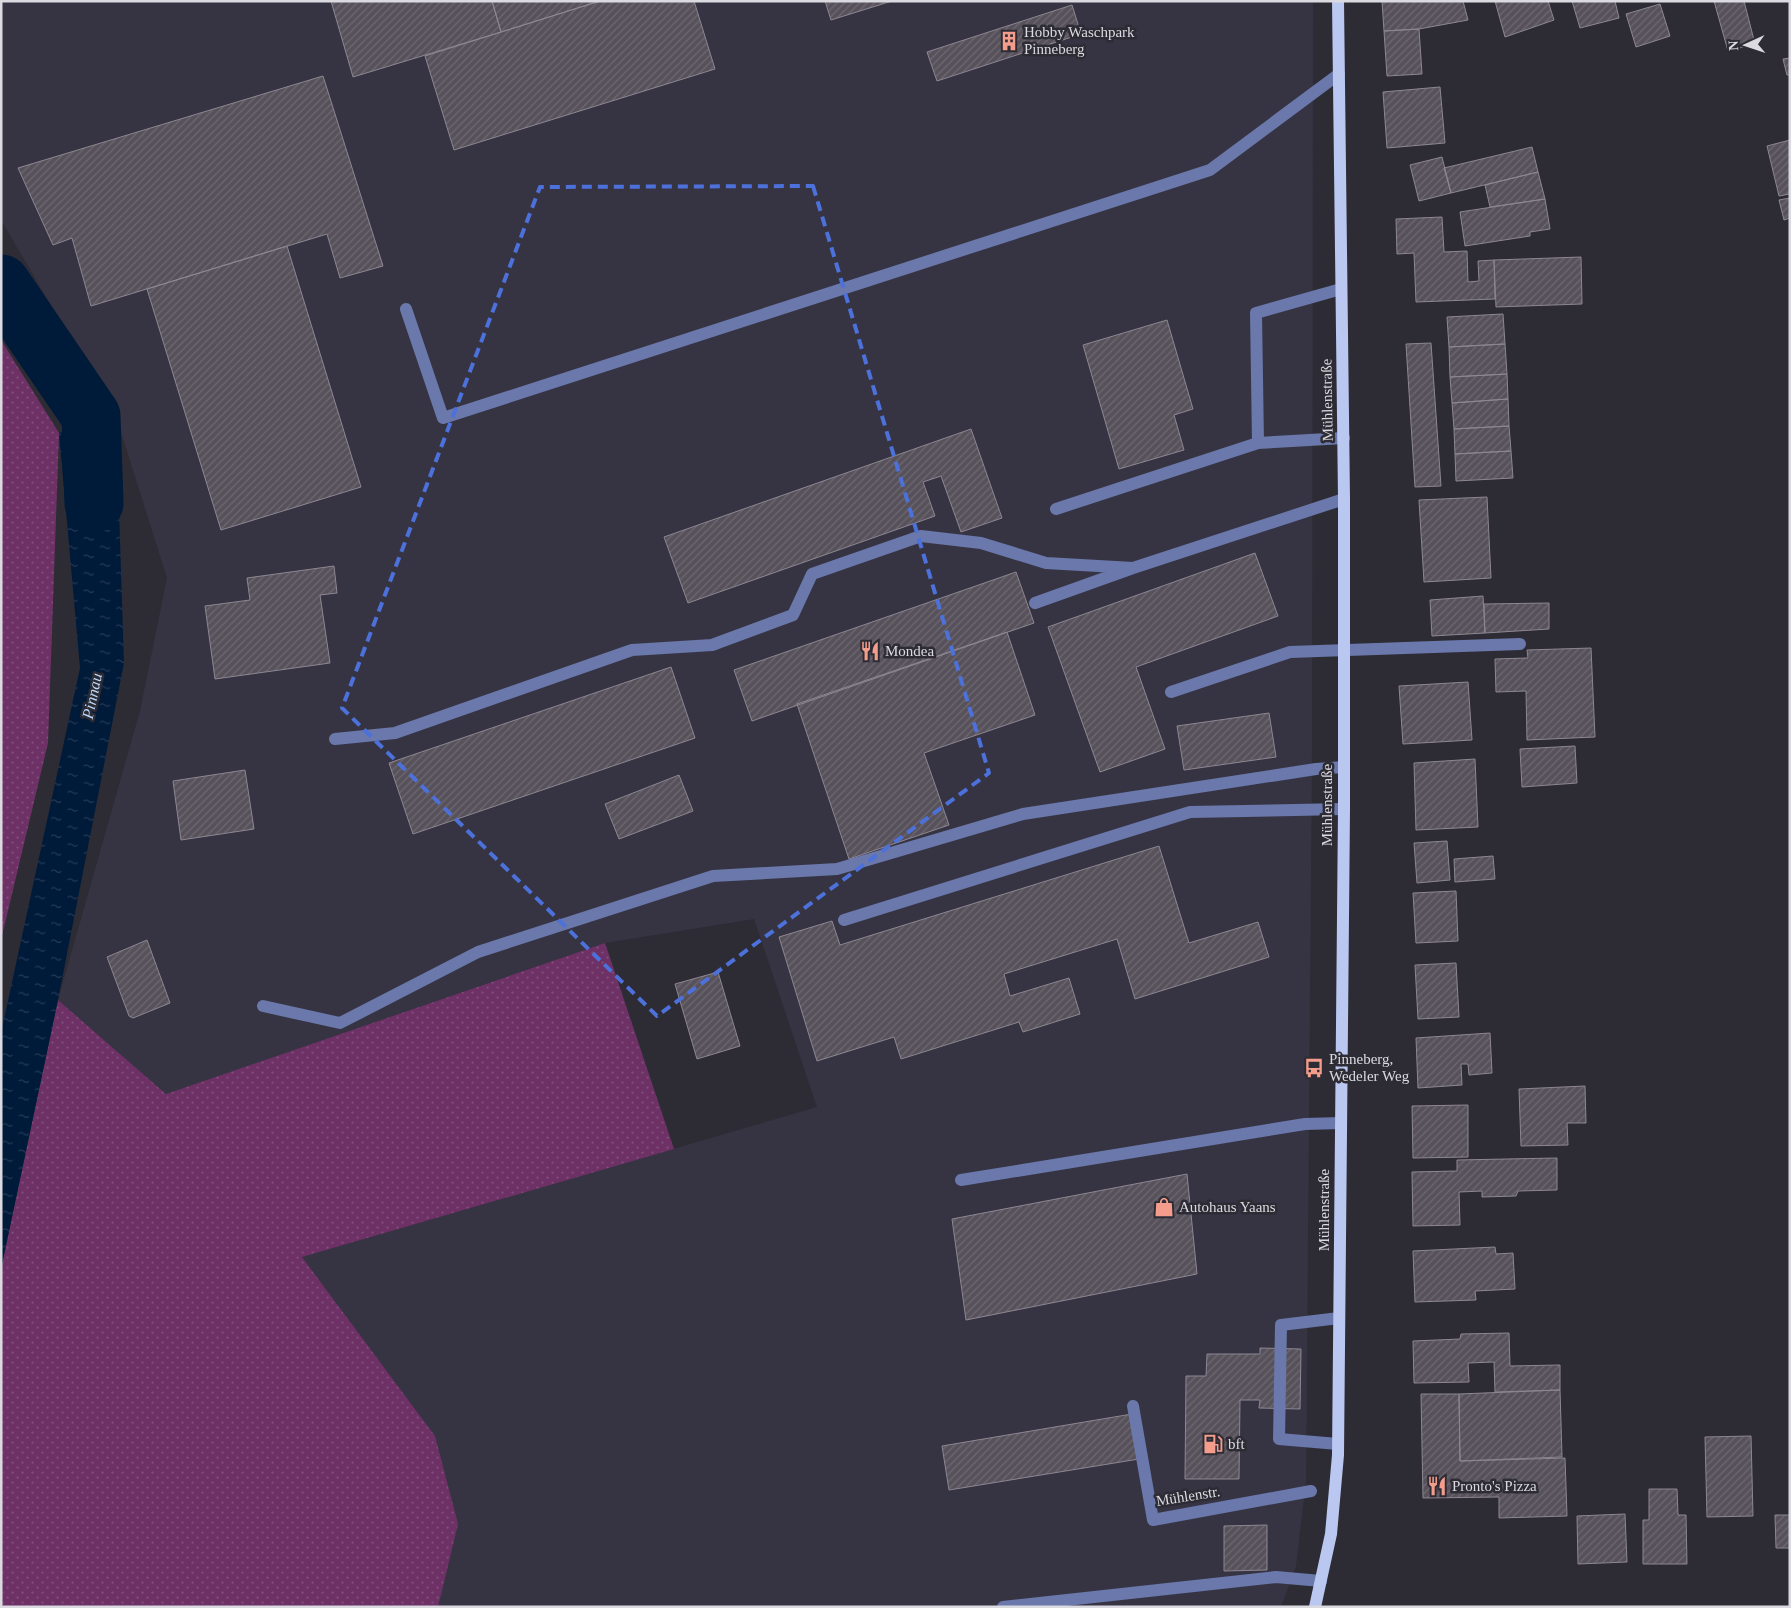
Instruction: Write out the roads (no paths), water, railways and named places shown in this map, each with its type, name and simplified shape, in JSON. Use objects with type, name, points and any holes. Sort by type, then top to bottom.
[{"type":"main road","name":"Mühlenstraße","points":[[1315,1607],[1331,1534],[1338,1444],[1344,809],[1344,438],[1338,1]]},
{"type":"street","points":[[406,309],[443,418],[1210,170],[1339,74]]},
{"type":"street","points":[[1258,443],[1256,313],[1341,289]]},
{"type":"street","points":[[1056,508],[1258,443],[1344,438]]},
{"type":"street","points":[[1035,603],[1133,568],[1344,499]]},
{"type":"street","points":[[336,739],[395,733],[632,650],[712,645],[793,615],[812,574],[921,536],[981,543],[1046,564],[1133,568]]},
{"type":"street","points":[[1171,692],[1290,652],[1520,644]]},
{"type":"street","points":[[263,1006],[340,1023],[478,952],[713,876],[837,869],[1023,814],[1316,769],[1344,767]]},
{"type":"street","points":[[844,920],[1190,812],[1344,809]]},
{"type":"street","points":[[961,1180],[1305,1124],[1340,1123]]},
{"type":"street","points":[[1338,1444],[1279,1439],[1281,1325],[1339,1318]]},
{"type":"street","name":"Mühlenstr.","points":[[1134,1406],[1153,1520],[1311,1491]]},
{"type":"street","points":[[1003,1607],[1276,1577],[1321,1582]]},
{"type":"water","points":[[116,416],[124,663],[58,1000],[1,1269],[1,1033],[80,668],[59,433]]},
{"type":"waterway","name":"Pinnau","points":[[1,284],[91,416],[94,503]]},
{"type":"place","name":"Hobby Waschpark Pinneberg","points":[[1009,41]]},
{"type":"place","name":"Mondea","points":[[870,651]]},
{"type":"place","name":"Pinneberg, Wedeler Weg","points":[[1314,1068]]},
{"type":"place","name":"Autohaus Yaans","points":[[1164,1207]]},
{"type":"place","name":"bft","points":[[1213,1444]]},
{"type":"place","name":"Pronto's Pizza","points":[[1437,1486]]}]
